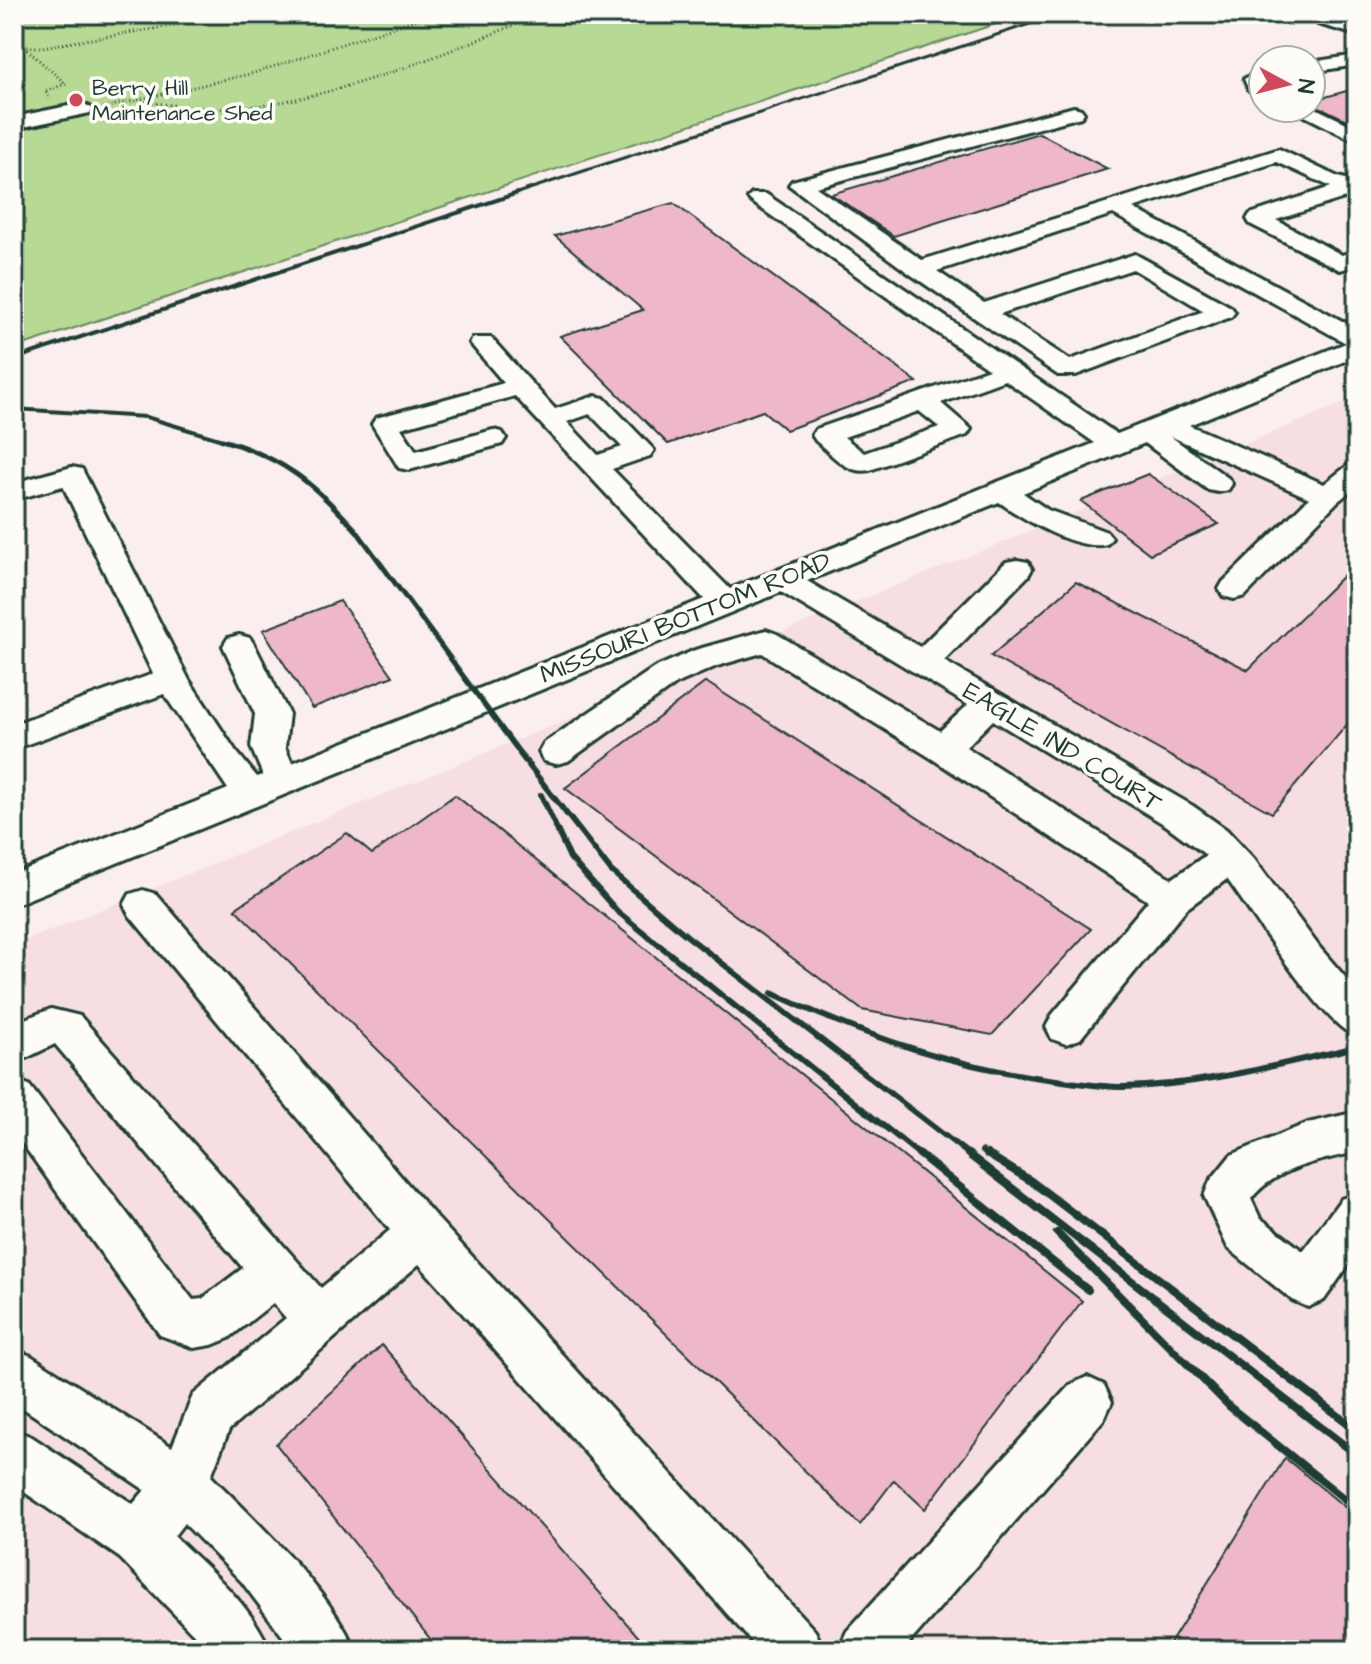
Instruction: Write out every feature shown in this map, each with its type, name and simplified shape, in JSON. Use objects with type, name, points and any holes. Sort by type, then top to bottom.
[{"type":"street","points":[[1324,20],[1357,30]]},
{"type":"street","points":[[1327,65],[1357,60]]},
{"type":"street","points":[[14,123],[83,109]]},
{"type":"street","points":[[981,312],[1135,261],[1223,312],[1067,370],[981,312],[918,269],[799,185],[1074,113]]},
{"type":"street","points":[[1327,122],[1357,136]]},
{"type":"street","points":[[918,269],[1279,155],[1331,181],[1355,187]]},
{"type":"street","points":[[1355,187],[1258,219],[1340,263],[1357,257]]},
{"type":"street","points":[[759,198],[1114,444]]},
{"type":"street","points":[[1117,208],[1357,339]]},
{"type":"street","points":[[1168,280],[1216,262]]},
{"type":"street","points":[[1268,291],[1321,307],[1357,313]]},
{"type":"street","points":[[1268,291],[1289,315],[1298,352]]},
{"type":"street","points":[[482,343],[593,466],[724,601]]},
{"type":"street","name":"MISSOURI BOTTOM ROAD","points":[[14,890],[1155,428],[1298,352],[1357,347]]},
{"type":"street","points":[[923,401],[1007,371]]},
{"type":"street","points":[[493,438],[409,462],[385,424],[521,386]]},
{"type":"street","points":[[549,419],[595,404],[640,450],[593,466]]},
{"type":"street","points":[[1155,428],[1218,484]]},
{"type":"street","points":[[1155,428],[1327,496]]},
{"type":"street","points":[[1234,589],[1327,496],[1357,472]]},
{"type":"street","points":[[14,492],[72,475],[145,629],[220,757],[251,794]]},
{"type":"street","points":[[1000,490],[1038,516],[1097,538]]},
{"type":"street","points":[[923,663],[1017,569]]},
{"type":"street","name":"EAGLE IND COURT","points":[[780,578],[1180,816],[1214,840],[1357,1020]]},
{"type":"street","points":[[556,752],[665,676],[706,658],[766,641],[943,749],[1173,898]]},
{"type":"street","points":[[239,646],[272,714],[268,747],[283,781]]},
{"type":"street","points":[[14,737],[174,678]]},
{"type":"street","points":[[943,749],[991,703]]},
{"type":"street","points":[[1066,1027],[1173,898],[1230,857]]},
{"type":"street","points":[[143,905],[421,1233],[796,1650]]},
{"type":"street","points":[[14,1046],[38,1029],[52,1025],[66,1028],[319,1321]]},
{"type":"street","points":[[14,1098],[177,1318],[194,1324],[212,1321],[276,1271]]},
{"type":"street","points":[[1357,1132],[1308,1143],[1247,1169],[1226,1196],[1244,1233],[1308,1284],[1357,1214]]},
{"type":"street","points":[[139,1539],[182,1484],[211,1413],[421,1233]]},
{"type":"street","points":[[14,1373],[182,1484],[261,1563],[327,1650]]},
{"type":"street","points":[[866,1650],[1087,1402]]},
{"type":"street","points":[[14,1455],[139,1539],[220,1619],[242,1650]]},
{"type":"path","points":[[14,39],[24,47],[42,47],[244,14]]},
{"type":"path","points":[[433,14],[254,73],[136,102],[236,108],[302,98],[413,65],[542,14]]},
{"type":"shaded area","points":[[1357,398],[1357,1650],[14,1650],[14,945]]},
{"type":"green space","points":[[14,14],[1026,14],[14,348]]},
{"type":"building","points":[[1357,88],[1357,125],[1327,111],[1327,96]]},
{"type":"building","points":[[1039,133],[1108,169],[894,236],[831,194]]},
{"type":"building","points":[[673,203],[917,382],[786,430],[763,411],[668,444],[560,336],[643,310],[555,236]]},
{"type":"building","points":[[1148,474],[1219,524],[1150,554],[1081,501]]},
{"type":"building","points":[[1357,562],[1357,713],[1272,813],[991,656],[1076,582],[1248,670]]},
{"type":"building","points":[[340,601],[393,676],[312,708],[263,630]]},
{"type":"building","points":[[706,682],[1091,929],[992,1035],[862,1010],[565,788]]},
{"type":"building","points":[[455,795],[1082,1301],[925,1509],[894,1480],[860,1525],[235,909],[347,833],[372,854]]},
{"type":"building","points":[[382,1345],[650,1650],[439,1650],[276,1444]]},
{"type":"building","points":[[1285,1458],[1357,1517],[1357,1650],[1166,1650]]},
{"type":"railway","points":[[511,195],[1060,14]]},
{"type":"railway","points":[[14,359],[518,193]]},
{"type":"railway","points":[[14,409],[146,417],[229,442]]},
{"type":"railway","points":[[222,440],[280,464],[311,486],[340,513],[356,530],[522,756]]},
{"type":"railway","points":[[520,754],[611,871],[687,936],[971,1156]]},
{"type":"railway","points":[[541,795],[570,858],[617,911],[921,1156]]},
{"type":"railway","points":[[772,993],[875,1036],[946,1059],[1019,1075],[1098,1086],[1182,1083],[1357,1047]]},
{"type":"railway","points":[[982,1151],[990,1156]]},
{"type":"railway","points":[[919,1154],[1088,1290]]},
{"type":"railway","points":[[968,1154],[1357,1455]]},
{"type":"railway","points":[[987,1154],[1031,1181],[1357,1430]]},
{"type":"railway","points":[[1057,1233],[1230,1407],[1357,1509]]},
{"type":"place","name":"Berry Hill Maintenance Shed","points":[[76,100]]}]
